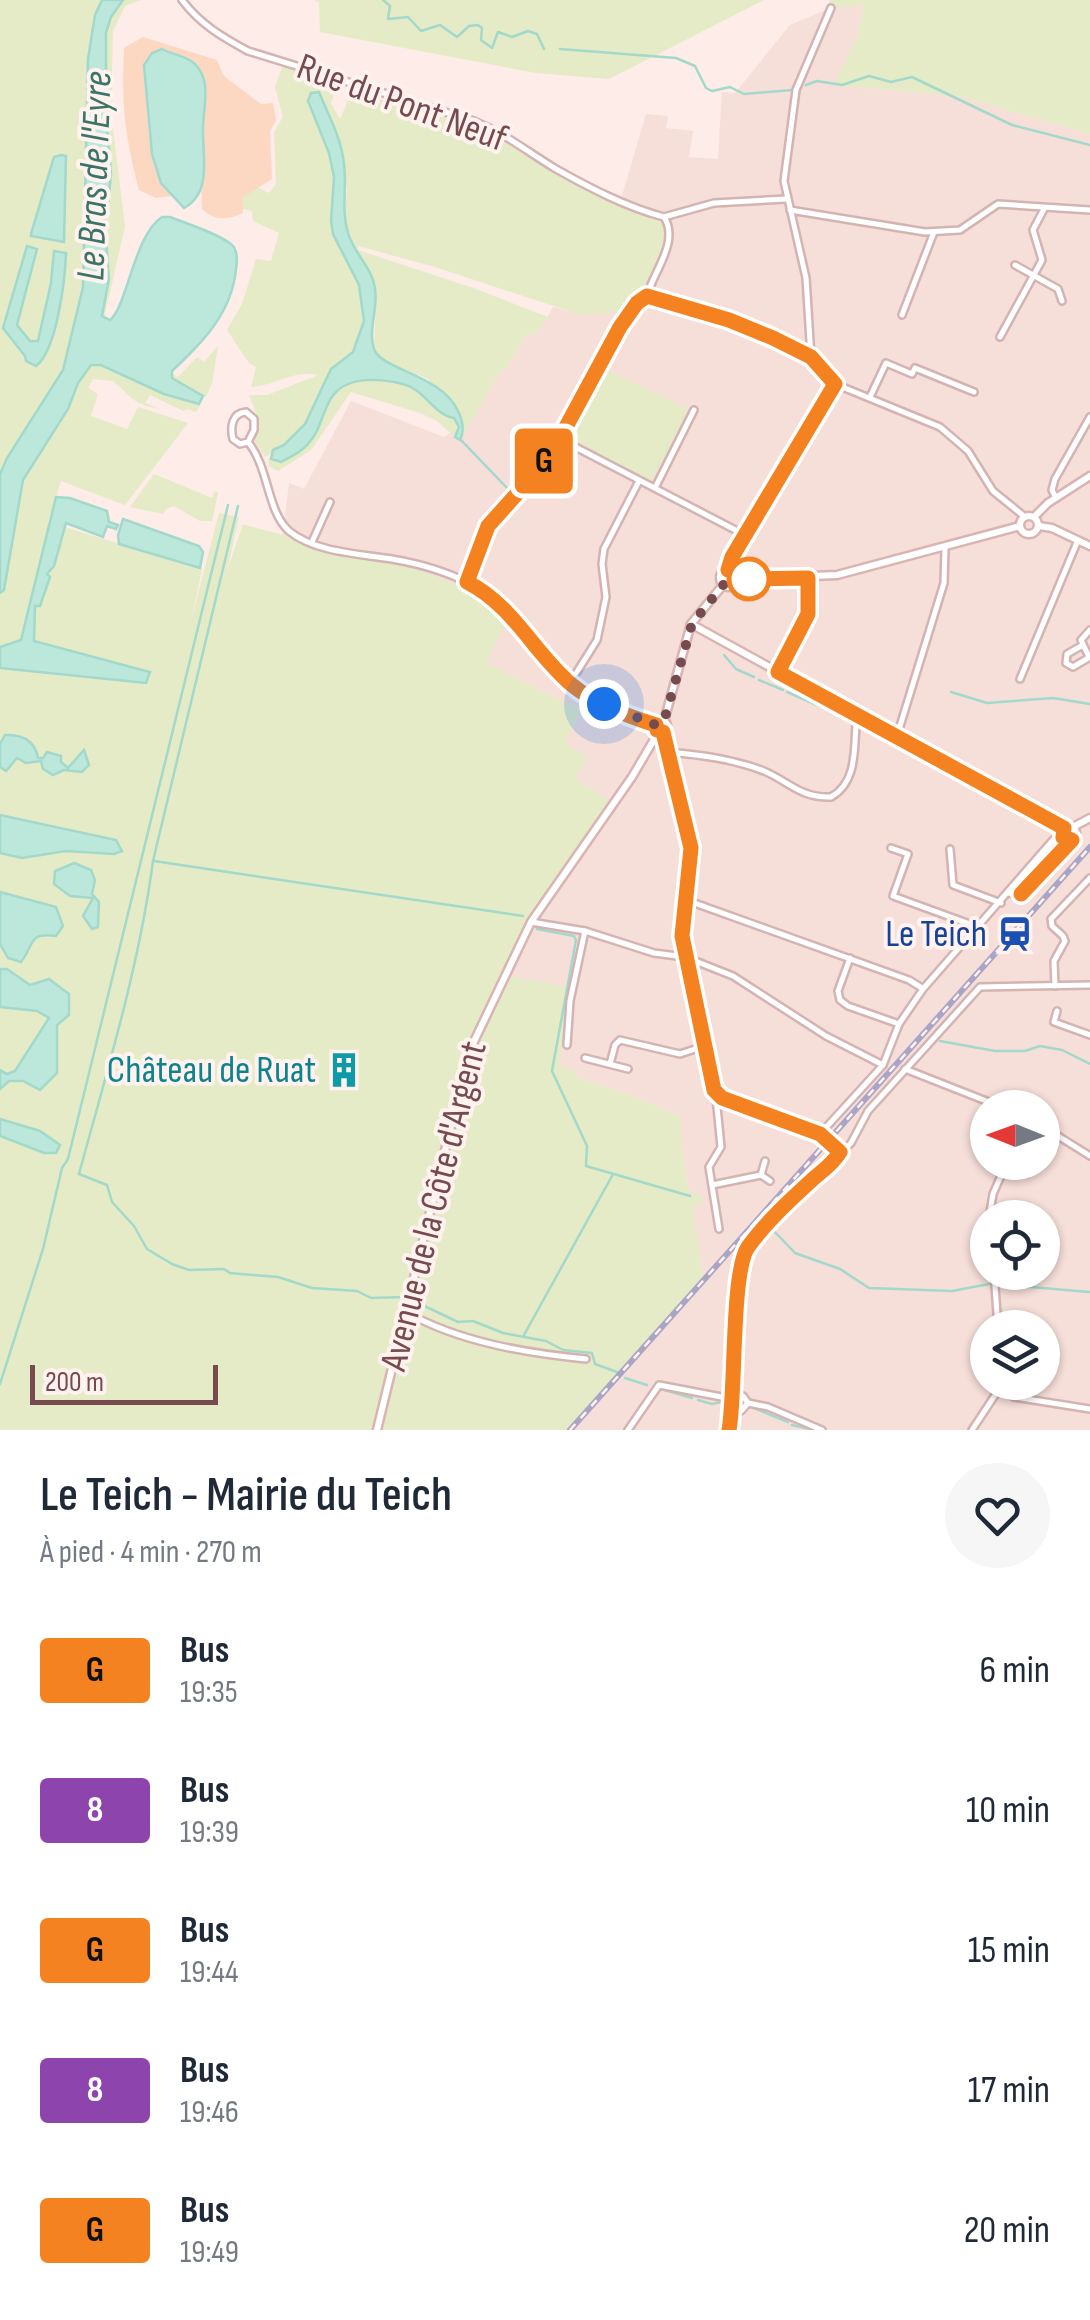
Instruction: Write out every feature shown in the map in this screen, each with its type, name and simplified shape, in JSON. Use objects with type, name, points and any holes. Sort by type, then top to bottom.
[{"type":"main road","points":[[723,585],[731,587],[738,579],[808,578],[850,572],[1020,526],[1090,476]]},
{"type":"main road","points":[[1030,517],[1039,526],[1090,546]]},
{"type":"main road","points":[[1020,526],[1028,534],[1039,526]]},
{"type":"main road","points":[[723,585],[720,577],[728,570],[735,572],[738,579]]},
{"type":"main road","points":[[659,729],[668,727],[664,721],[692,624],[723,585]]},
{"type":"main road","points":[[692,624],[897,736],[1072,840],[1076,834],[1073,827]]},
{"type":"main road","name":"Avenue de la Côte d'Argent","points":[[377,1430],[464,1063],[531,922],[625,788],[659,729]]},
{"type":"main road","points":[[1063,832],[1090,818]]},
{"type":"street","name":"Rue du Pont Neuf","points":[[182,0],[194,16],[216,33],[248,51],[474,121],[508,135],[552,166],[597,190],[664,218]]},
{"type":"street","points":[[811,357],[806,278],[786,199],[786,160],[796,90],[831,8]]},
{"type":"street","points":[[467,582],[488,526],[539,469],[620,327],[647,296],[670,237],[664,218],[714,203],[786,199]]},
{"type":"street","points":[[790,210],[934,232],[960,230],[998,204],[1090,210]]},
{"type":"street","points":[[1000,337],[1042,260],[1033,230],[1045,208]]},
{"type":"street","points":[[902,315],[934,232]]},
{"type":"street","points":[[1015,265],[1058,289],[1062,301]]},
{"type":"street","points":[[647,296],[729,320],[811,357],[835,384],[932,423],[958,440],[993,492],[1030,517]]},
{"type":"street","points":[[870,399],[886,363],[912,374],[915,368],[974,392]]},
{"type":"street","points":[[728,570],[835,384]]},
{"type":"street","points":[[654,489],[694,410]]},
{"type":"street","points":[[243,412],[252,414],[255,422],[248,442],[236,443],[232,434],[233,420],[243,412]]},
{"type":"street","points":[[1056,498],[1052,490],[1055,480],[1090,416]]},
{"type":"street","points":[[560,438],[745,535]]},
{"type":"street","points":[[248,442],[264,467],[280,520],[293,534],[312,542],[438,570],[488,593],[512,614],[570,683],[604,704],[659,729],[691,848],[682,932],[717,1096],[721,1145],[709,1167],[719,1229]]},
{"type":"street","points":[[570,683],[598,640],[606,597],[604,549],[640,481]]},
{"type":"street","points":[[312,542],[330,502]]},
{"type":"street","points":[[1020,678],[1078,540]]},
{"type":"street","points":[[897,736],[944,584],[945,546]]},
{"type":"street","points":[[778,672],[808,614],[808,578]]},
{"type":"street","points":[[1083,645],[1067,654],[1066,662],[1074,666],[1090,657],[1081,640],[1090,630]]},
{"type":"street","points":[[668,752],[724,759],[765,772],[798,790],[831,797],[844,787],[856,755],[858,714]]},
{"type":"street","points":[[820,1134],[883,1065],[899,1024],[923,989],[1063,832]]},
{"type":"street","points":[[1007,893],[1021,894],[1072,840]]},
{"type":"street","points":[[891,848],[908,854],[893,896],[978,928]]},
{"type":"street","points":[[950,850],[953,885],[1001,903]]},
{"type":"street","points":[[1056,986],[1054,960],[1065,941],[1052,926],[1052,919],[1090,878]]},
{"type":"street","points":[[686,900],[909,980],[923,989]]},
{"type":"street","points":[[531,922],[585,930],[654,952],[686,956],[733,976],[826,1036],[883,1065]]},
{"type":"street","points":[[567,1045],[570,1001],[585,930]]},
{"type":"street","points":[[850,958],[838,991],[840,1000],[899,1024]]},
{"type":"street","points":[[729,1430],[744,1255],[776,1215],[854,1139],[868,1111],[980,987],[1090,985]]},
{"type":"street","points":[[1058,1012],[1054,1022],[1090,1035]]},
{"type":"street","points":[[610,1064],[620,1040],[680,1054],[704,1046]]},
{"type":"street","points":[[585,1058],[628,1069]]},
{"type":"street","points":[[906,1068],[970,1094]]},
{"type":"street","points":[[717,1096],[820,1134],[840,1152]]},
{"type":"street","points":[[1060,1137],[1090,1156]]},
{"type":"street","points":[[761,1175],[765,1161]]},
{"type":"street","points":[[712,1186],[761,1175],[770,1181]]},
{"type":"street","points":[[406,1312],[431,1324],[518,1350],[586,1358]]},
{"type":"street","points":[[733,1377],[748,1403],[768,1407],[822,1430]]},
{"type":"street","points":[[628,1430],[659,1385],[698,1394],[743,1396]]},
{"type":"street","points":[[972,1430],[991,1400]]},
{"type":"street","points":[[1035,1400],[1090,1408]]},
{"type":"street","points":[[733,1408],[740,1411],[748,1403]]},
{"type":"shaded area","points":[[864,4],[858,34],[835,85],[963,97],[1090,134],[1090,1430],[573,1430],[704,1283],[681,1143],[681,1117],[556,1070],[510,977],[533,926],[615,804],[575,779],[564,743],[581,710],[485,663],[508,617],[283,536],[289,483],[304,489],[351,401],[444,437],[450,433],[460,440],[499,373],[526,335],[538,333],[553,307],[581,314],[629,305],[640,294],[665,238],[663,223],[619,206],[646,114],[668,116],[666,128],[693,131],[689,157],[718,159],[722,92],[735,93],[790,25],[828,9]]},
{"type":"green space","points":[[0,0],[141,0],[125,6],[113,31],[113,129],[125,226],[94,363],[200,406],[196,412],[183,411],[150,395],[145,403],[160,409],[150,407],[133,399],[113,381],[93,379],[88,388],[98,394],[91,416],[127,429],[138,407],[188,423],[125,505],[61,481],[48,522],[202,569],[191,621],[219,513],[239,517],[227,571],[243,524],[422,572],[486,600],[508,617],[486,663],[581,710],[565,743],[588,757],[575,779],[616,804],[533,926],[510,976],[570,987],[559,1067],[573,1069],[577,1077],[681,1117],[689,1192],[702,1196],[702,1204],[692,1207],[704,1283],[573,1430],[0,1430]]},
{"type":"green space","points":[[314,0],[764,0],[609,79],[536,73],[320,32],[319,2]]},
{"type":"green space","points":[[830,0],[1090,0],[1090,134],[963,97],[834,85],[858,34],[864,5],[828,9]]},
{"type":"green space","points":[[283,65],[337,84],[331,104],[340,119],[352,91],[486,130],[610,202],[663,222],[665,238],[640,294],[617,312],[581,315],[358,246],[358,250],[548,317],[538,333],[526,335],[463,436],[463,425],[428,379],[380,359],[374,349],[373,280],[349,238],[345,220],[347,188],[319,93],[308,101],[329,153],[334,177],[331,221],[340,250],[359,285],[364,321],[353,352],[331,369],[305,424],[265,457],[255,441],[258,418],[249,395],[267,395],[319,375],[301,374],[251,387],[256,367],[249,363],[227,330],[242,304],[256,259],[271,261],[279,233],[253,221],[252,211],[243,209],[240,196],[255,186],[269,193],[276,184],[274,132],[283,117],[275,87]]},
{"type":"green space","points":[[218,346],[206,397],[172,377],[178,377],[197,357],[204,362]]},
{"type":"green space","points":[[605,369],[689,409],[651,482],[567,437]]},
{"type":"green space","points":[[368,379],[410,386],[446,417],[454,418],[459,427],[455,437],[437,421],[420,413],[351,392],[311,450],[278,471],[269,466],[268,460],[281,462],[291,457],[318,430],[329,399],[349,383]]},
{"type":"green space","points":[[154,474],[212,498],[215,491],[218,493],[212,521],[200,521],[174,506],[163,514],[130,507]]},
{"type":"sand","points":[[143,37],[217,60],[224,76],[261,104],[273,103],[276,120],[270,132],[272,179],[243,197],[243,213],[222,218],[202,209],[203,79],[148,102],[155,164],[172,196],[156,198],[139,190],[125,120],[123,68],[124,48]]},
{"type":"water","name":"Le Bras de l'Eyre","points":[[102,0],[123,0],[106,33],[111,173],[104,212],[109,279],[102,316],[110,320],[116,313],[144,239],[162,217],[203,230],[233,246],[237,260],[233,285],[214,326],[172,371],[172,378],[203,396],[199,404],[164,394],[101,365],[91,365],[23,480],[4,590],[0,593],[0,474],[63,370],[83,287],[88,59],[95,15]]},
{"type":"water","points":[[162,49],[196,65],[205,86],[204,172],[199,193],[184,208],[161,183],[152,154],[144,65],[152,53]]},
{"type":"water","points":[[319,92],[342,154],[348,233],[375,289],[374,349],[388,362],[426,381],[450,399],[462,422],[460,440],[455,437],[459,427],[454,418],[417,391],[403,384],[361,380],[334,394],[304,448],[281,462],[271,459],[273,450],[284,445],[305,424],[331,369],[353,352],[364,321],[359,285],[333,234],[334,177],[329,153],[308,101],[311,93]]},
{"type":"water","points":[[66,156],[64,242],[31,236],[54,157]]},
{"type":"water","points":[[27,246],[37,249],[17,325],[30,341],[38,341],[54,251],[66,253],[54,330],[36,366],[26,361],[3,328]]},
{"type":"water","points":[[56,497],[107,511],[109,522],[118,525],[116,529],[107,526],[103,537],[66,523],[40,606],[35,606],[34,641],[150,672],[146,683],[0,668],[0,647],[21,640]]},
{"type":"water","points":[[123,519],[199,546],[203,552],[200,568],[119,544]]},
{"type":"water","points":[[5,735],[26,739],[38,758],[47,752],[61,756],[61,762],[68,768],[84,750],[89,765],[82,772],[64,770],[53,775],[43,769],[41,761],[26,763],[17,758],[6,771],[0,767],[0,744]]},
{"type":"water","points":[[0,815],[116,840],[122,851],[66,851],[22,858],[0,853]]},
{"type":"water","points":[[74,863],[91,870],[95,880],[92,894],[99,902],[98,927],[92,929],[83,916],[93,898],[70,896],[54,884],[55,871]]},
{"type":"water","points":[[0,892],[56,907],[63,926],[56,936],[36,938],[21,962],[8,958],[0,944]]},
{"type":"water","points":[[0,969],[7,969],[30,985],[49,979],[69,994],[69,1015],[57,1025],[57,1073],[40,1090],[23,1081],[9,1081],[0,1089],[0,1070],[7,1074],[15,1071],[49,1018],[37,1011],[0,1007]]},
{"type":"water","points":[[0,1119],[40,1131],[60,1145],[56,1153],[44,1153],[0,1136]]},
{"type":"waterway","points":[[383,0],[390,6],[388,19],[408,17],[421,31],[440,25],[457,37],[469,26],[478,25],[482,28],[481,40],[492,48],[498,32],[512,37],[528,31],[537,34],[544,49]]},
{"type":"waterway","points":[[560,49],[676,58],[695,66],[706,88],[712,91],[730,87],[744,94],[793,90]]},
{"type":"waterway","points":[[806,85],[817,81],[842,85],[869,76],[891,82],[912,77],[1012,125],[1090,145]]},
{"type":"waterway","points":[[460,439],[507,488]]},
{"type":"waterway","points":[[0,1384],[43,1249],[62,1168],[68,1159],[228,505]]},
{"type":"waterway","points":[[238,506],[153,861],[131,979],[79,1174],[107,1185],[112,1202],[134,1226],[147,1249],[172,1264],[189,1270],[224,1269],[230,1273],[278,1277],[312,1288],[357,1291],[371,1298],[403,1297]]},
{"type":"waterway","points":[[724,655],[736,669],[754,677]]},
{"type":"waterway","points":[[759,680],[783,690]]},
{"type":"waterway","points":[[787,692],[845,717]]},
{"type":"waterway","points":[[951,692],[987,703],[1053,698],[1090,704]]},
{"type":"waterway","points":[[154,861],[523,916]]},
{"type":"waterway","points":[[537,929],[574,936],[576,940],[552,1071],[587,1146],[586,1166],[690,1196]]},
{"type":"waterway","points":[[940,1041],[995,1051],[1025,1051],[1040,1046],[1062,1050],[1090,1064]]},
{"type":"waterway","points":[[524,1335],[612,1176]]},
{"type":"waterway","points":[[772,1229],[795,1253],[840,1269],[869,1288],[952,1291],[970,1288]]},
{"type":"waterway","points":[[1060,1289],[1090,1292]]},
{"type":"waterway","points":[[416,1302],[458,1322],[473,1321],[503,1333],[546,1341],[563,1350],[592,1353],[595,1364],[617,1372]]},
{"type":"waterway","points":[[625,1378],[647,1385]]},
{"type":"waterway","points":[[661,1389],[692,1398]]},
{"type":"waterway","points":[[698,1400],[712,1404],[726,1401]]},
{"type":"waterway","points":[[754,1408],[788,1422]]},
{"type":"waterway","points":[[792,1425],[814,1430]]},
{"type":"railway","points":[[570,1430],[1090,847]]},
{"type":"bus line","name":"G","points":[[729,1430],[744,1255],[784,1206],[834,1162],[840,1152],[820,1134],[717,1096],[712,1086],[682,936],[691,848],[663,732],[656,725],[612,708],[575,687],[512,614],[488,593],[467,582],[488,526],[539,469],[560,438],[620,327],[640,299],[647,296],[763,333],[811,357],[835,384],[732,557],[728,570],[735,572],[738,579],[808,578],[808,614],[778,672],[1064,828],[1063,837],[1072,840],[1021,894]]},
{"type":"place","name":"Le Teich","points":[[1015,934]]},
{"type":"place","name":"Château de Ruat","points":[[344,1070]]},
{"type":"route","points":[[604,704],[656,725],[659,720],[664,721],[695,617],[723,585],[731,587],[738,579],[749,579]]}]
